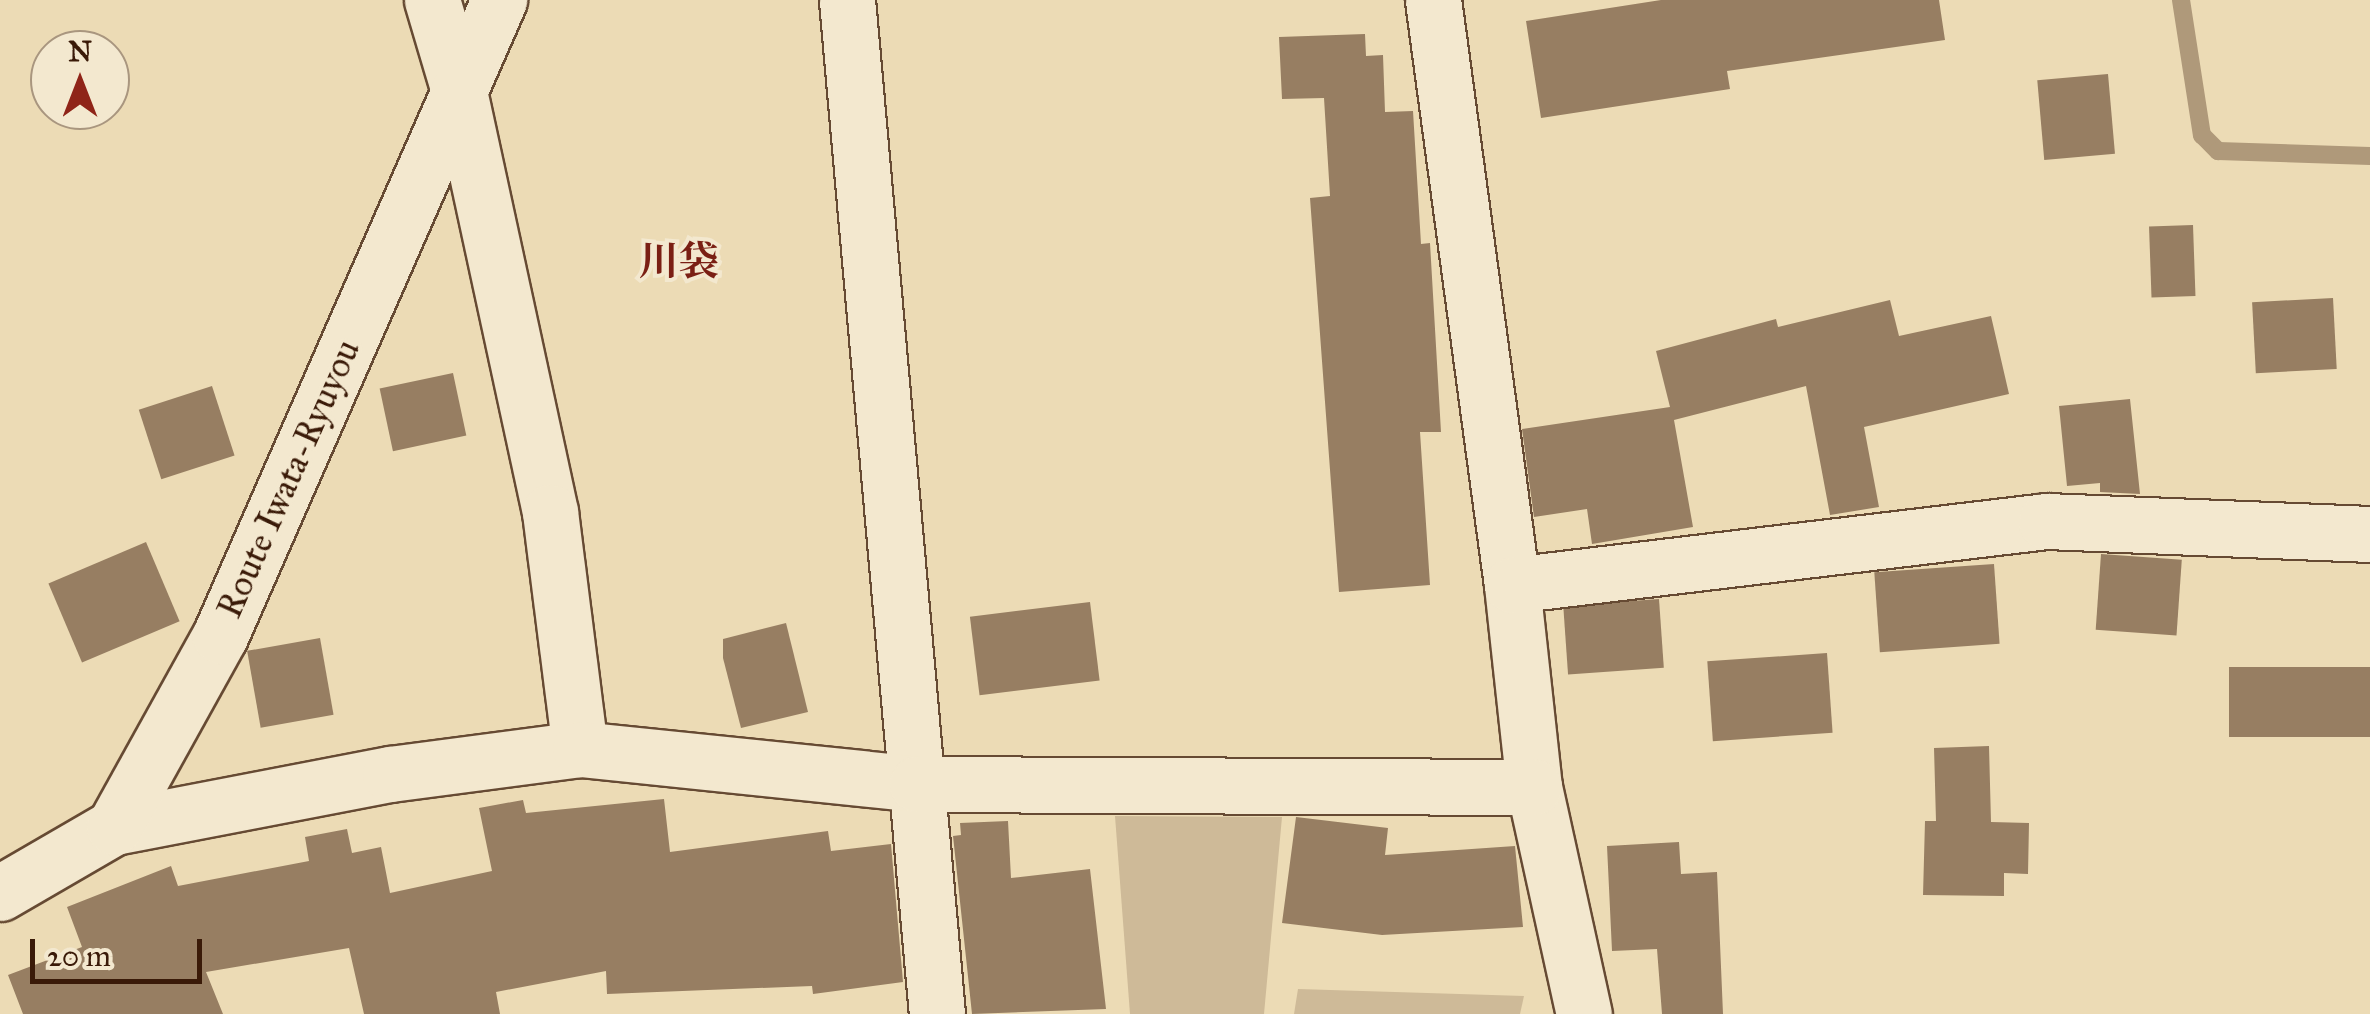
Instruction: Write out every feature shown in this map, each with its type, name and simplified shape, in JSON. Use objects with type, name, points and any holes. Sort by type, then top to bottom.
[{"type":"street","points":[[432,0],[459,91],[550,512],[580,749]]},
{"type":"street","name":"Route Iwata-Ryuyou","points":[[114,828],[220,636],[499,0]]},
{"type":"street","points":[[847,0],[936,1014]]},
{"type":"street","points":[[1434,0],[1512,585],[1534,788],[1584,1014]]},
{"type":"street","points":[[1512,585],[2046,522],[2370,534]]},
{"type":"street","points":[[0,893],[114,828],[390,774],[580,749],[917,784],[1534,788]]},
{"type":"shaded area","points":[[1115,816],[1282,817],[1264,1014],[1130,1014]]},
{"type":"shaded area","points":[[1298,989],[1524,996],[1520,1014],[1294,1014]]},
{"type":"building","points":[[1661,0],[1939,0],[1945,40],[1727,71],[1730,89],[1541,118],[1526,21]]},
{"type":"building","points":[[1365,34],[1366,56],[1383,55],[1385,112],[1413,111],[1421,244],[1430,243],[1441,432],[1420,432],[1430,585],[1339,592],[1310,198],[1330,196],[1324,98],[1282,99],[1279,37]]},
{"type":"building","points":[[2108,74],[2115,154],[2044,160],[2037,80]]},
{"type":"building","points":[[2193,225],[2195,296],[2152,297],[2149,227]]},
{"type":"building","points":[[2333,298],[2337,369],[2256,373],[2252,302]]},
{"type":"building","points":[[1890,300],[1899,336],[1991,316],[2009,394],[1864,427],[1879,507],[1830,515],[1806,386],[1674,420],[1693,527],[1592,544],[1587,509],[1534,517],[1522,429],[1670,407],[1656,351],[1776,319],[1778,327]]},
{"type":"building","points":[[453,373],[466,436],[393,451],[380,389]]},
{"type":"building","points":[[212,386],[235,455],[161,479],[139,410]]},
{"type":"building","points":[[2130,399],[2140,494],[2100,492],[2100,483],[2067,486],[2059,406]]},
{"type":"building","points":[[146,542],[180,621],[82,663],[48,583]]},
{"type":"building","points":[[2101,554],[2182,560],[2177,635],[2096,630]]},
{"type":"building","points":[[1994,564],[2000,644],[1880,652],[1874,572]]},
{"type":"building","points":[[1659,599],[1664,668],[1568,675],[1563,606]]},
{"type":"building","points":[[1090,602],[1100,680],[980,695],[970,617]]},
{"type":"building","points":[[786,623],[808,712],[741,728],[723,658],[723,639]]},
{"type":"building","points":[[320,638],[334,715],[261,728],[247,651]]},
{"type":"building","points":[[1827,653],[1833,733],[1713,741],[1707,661]]},
{"type":"building","points":[[2229,667],[2370,667],[2370,737],[2229,737]]},
{"type":"building","points":[[1989,746],[1991,822],[2029,823],[2028,874],[2004,873],[2004,896],[1923,895],[1925,821],[1936,821],[1934,748]]},
{"type":"building","points":[[664,799],[670,852],[828,831],[831,851],[891,844],[903,982],[813,994],[812,986],[607,994],[606,971],[496,992],[500,1014],[364,1014],[349,948],[206,972],[223,1014],[23,1014],[8,975],[82,947],[67,907],[171,866],[178,886],[309,861],[305,837],[347,829],[352,853],[381,847],[390,893],[492,871],[479,808],[523,800],[526,813]]},
{"type":"building","points":[[1296,817],[1388,828],[1385,855],[1515,846],[1523,927],[1382,935],[1282,923]]},
{"type":"building","points":[[1008,821],[1011,878],[1090,869],[1106,1009],[972,1014],[953,836],[961,835],[960,823]]},
{"type":"building","points":[[1679,842],[1681,874],[1717,872],[1723,1014],[1662,1014],[1657,949],[1612,951],[1607,846]]},
{"type":"waterway","points":[[2181,0],[2202,135],[2218,151],[2370,156]]},
{"type":"district","name":"川袋","points":[[679,262]]}]
